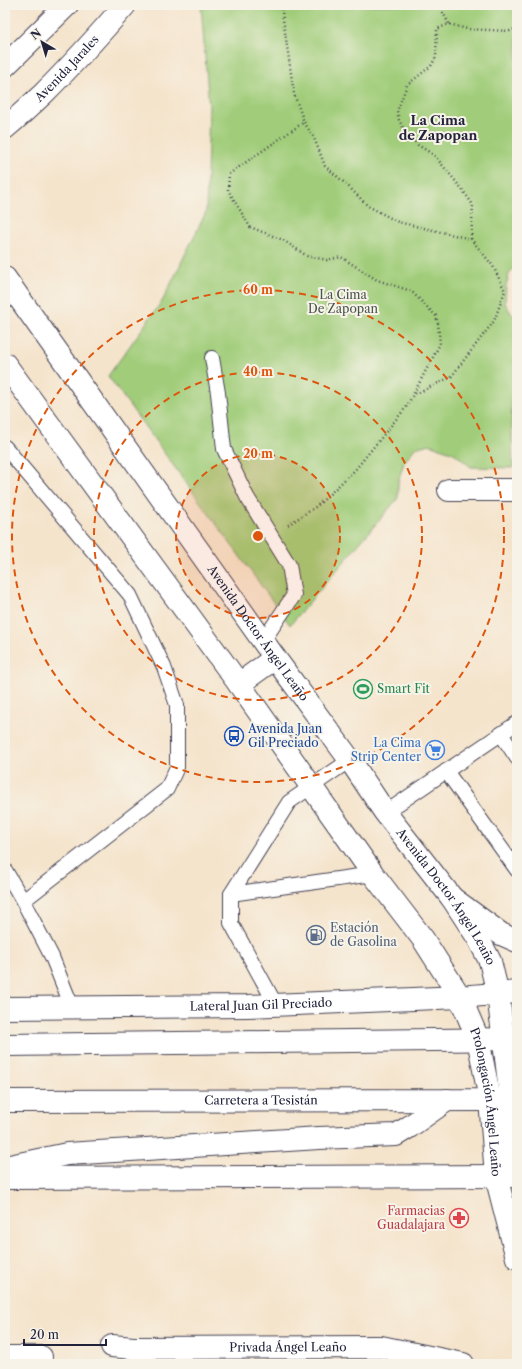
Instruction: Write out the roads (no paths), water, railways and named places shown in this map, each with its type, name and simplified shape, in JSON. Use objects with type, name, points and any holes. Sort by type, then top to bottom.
[{"type":"street","points":[[5,66],[67,5]]},
{"type":"street","name":"Avenida Jarales","points":[[5,128],[60,77],[125,5]]},
{"type":"street","name":"Avenida Doctor Ángel Leaño","points":[[5,278],[269,650],[350,760],[384,811],[452,898],[478,938],[507,993]]},
{"type":"street","points":[[5,364],[239,684],[373,874],[423,939],[460,997]]},
{"type":"street","points":[[449,490],[517,490]]},
{"type":"street","points":[[239,684],[269,650]]},
{"type":"street","points":[[452,898],[501,934],[517,941]]},
{"type":"street","name":"Lateral Juan Gil Preciado","points":[[5,1008],[276,1005],[460,997],[507,993]]},
{"type":"street","name":"Prolongación Ángel Leaño","points":[[507,993],[511,1039],[506,1099],[509,1176],[504,1210],[517,1258]]},
{"type":"street","name":"Prolongación Ángel Leaño","points":[[460,997],[506,1099]]},
{"type":"street","points":[[5,1046],[398,1039],[511,1039]]},
{"type":"street","name":"Carretera a Tesistán","points":[[5,1101],[506,1099]]},
{"type":"street","points":[[5,1168],[67,1154],[319,1138],[396,1135],[447,1100]]},
{"type":"street","points":[[5,1178],[509,1176]]},
{"type":"street","name":"Privada Ángel Leaño","points":[[126,1353],[381,1347],[463,1364]]},
{"type":"street","points":[[5,1357],[41,1358]]},
{"type":"lane","points":[[212,358],[218,393],[224,449],[247,497],[289,565],[294,595],[269,650]]},
{"type":"lane","points":[[5,447],[130,595],[164,668],[177,705],[177,766],[167,790],[23,901]]},
{"type":"lane","points":[[384,811],[394,806],[517,723]]},
{"type":"lane","points":[[501,734],[517,758]]},
{"type":"lane","points":[[276,1005],[231,922],[232,894],[288,802],[350,760]]},
{"type":"lane","points":[[446,771],[517,870]]},
{"type":"lane","points":[[5,870],[52,957],[72,1007]]},
{"type":"lane","points":[[232,894],[373,874]]},
{"type":"place","name":"Smart Fit","points":[[363,689]]},
{"type":"place","name":"Avenida Juan Gil Preciado","points":[[234,736]]},
{"type":"place","name":"La Cima Strip Center","points":[[435,750]]},
{"type":"place","name":"Estación de Gasolina","points":[[316,935]]},
{"type":"place","name":"Farmacias Guadalajara","points":[[459,1218]]},
{"type":"district","name":"La Cima de Zapopan","points":[[438,128]]},
{"type":"park label","name":"La Cima De Zapopan","points":[[343,302]]}]
